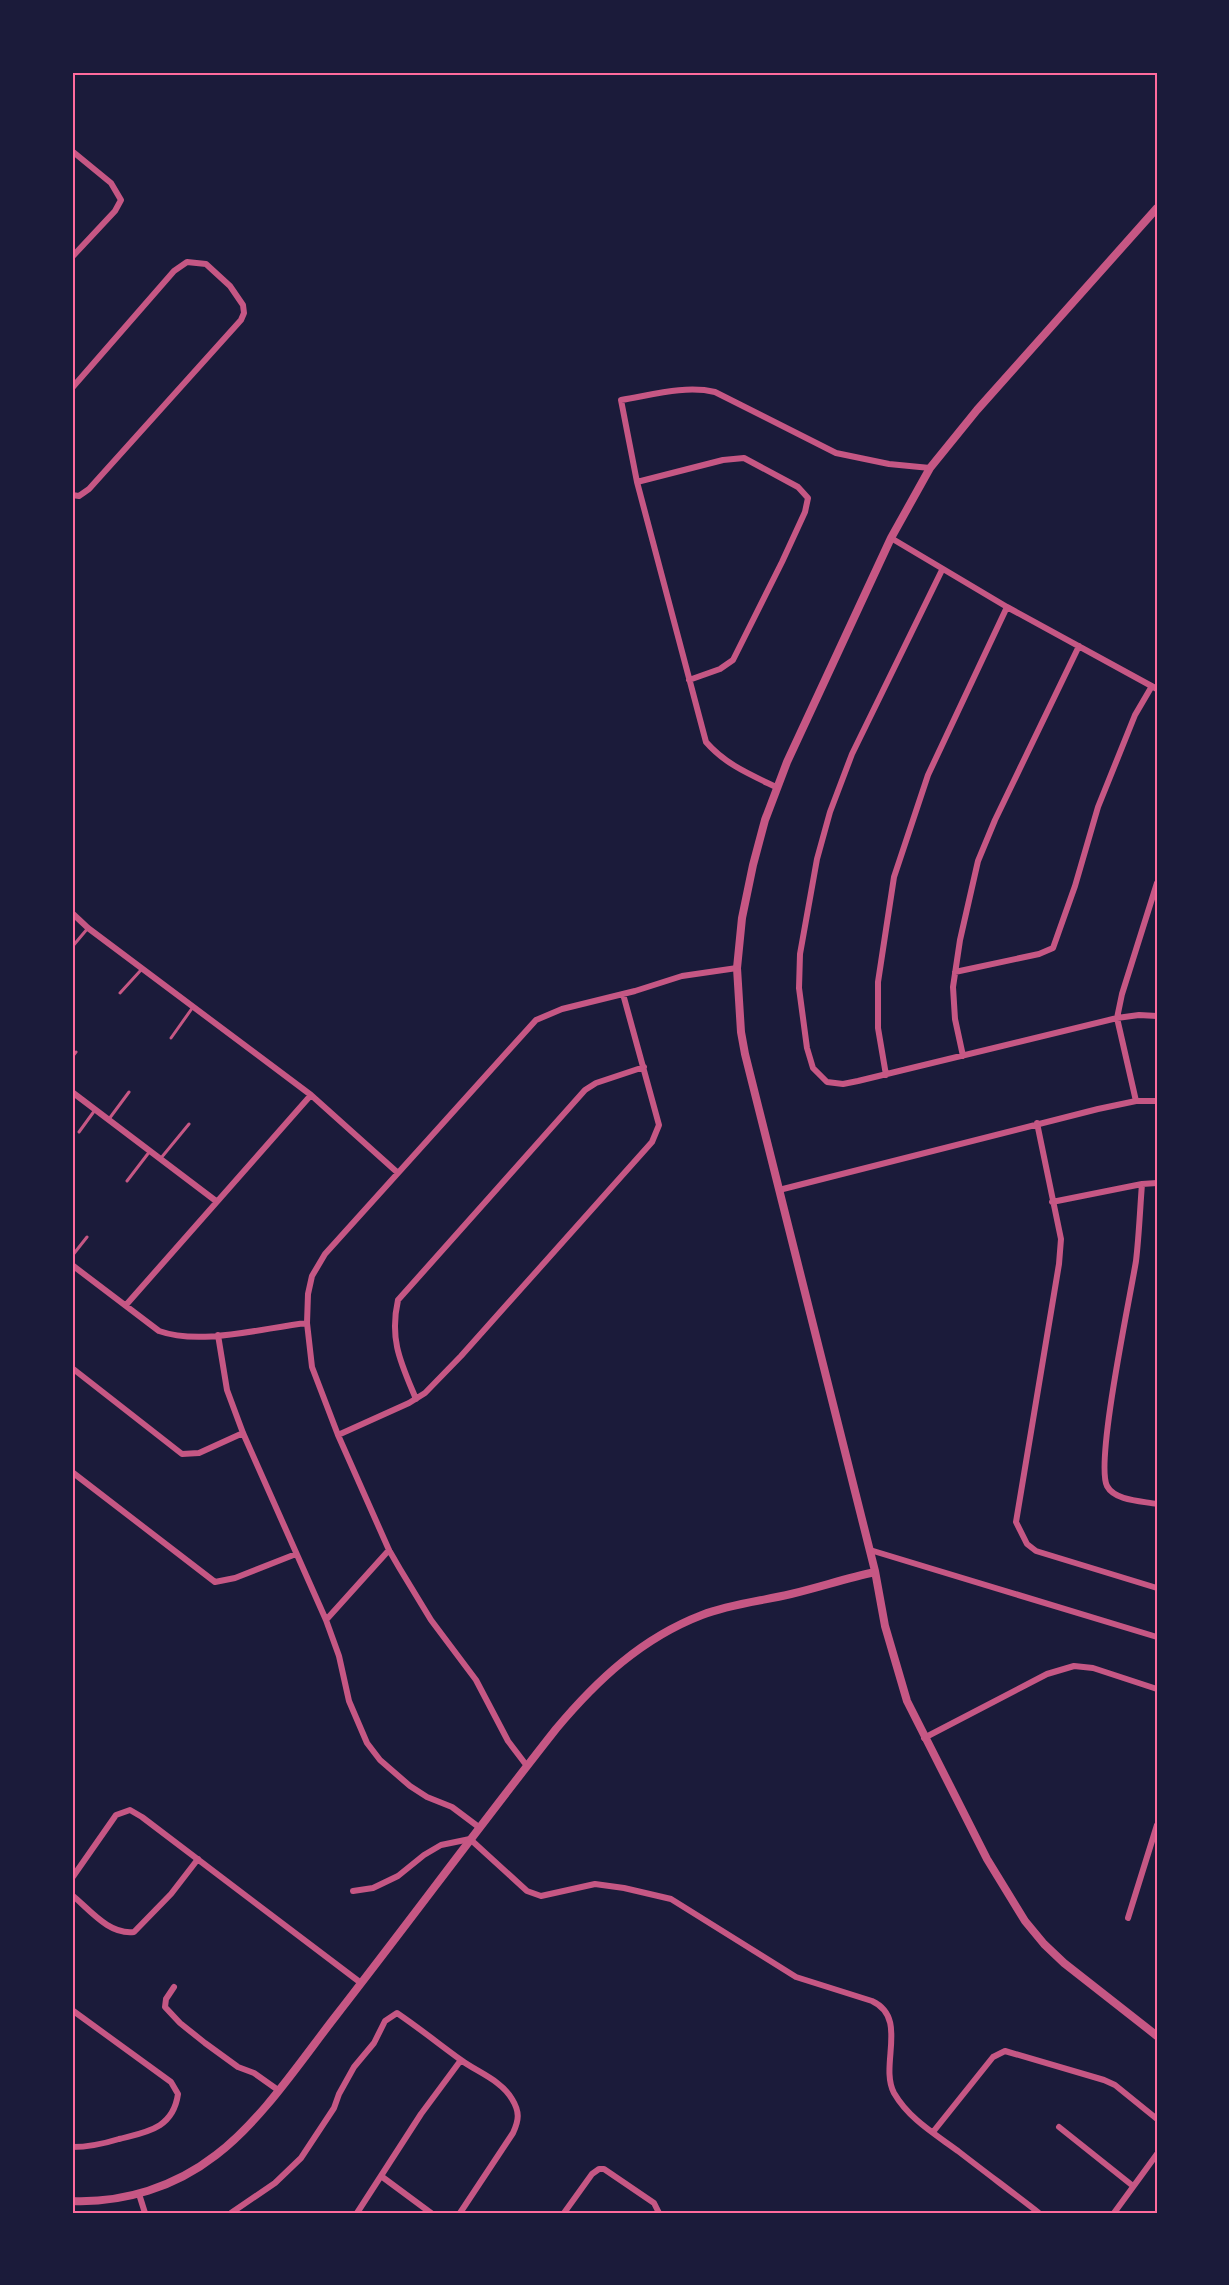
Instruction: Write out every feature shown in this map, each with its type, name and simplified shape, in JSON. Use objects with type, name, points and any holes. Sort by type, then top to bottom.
[{"type":"street","points":[[72,151],[111,183],[121,200],[116,211],[72,258]]},
{"type":"street","points":[[1157,208],[998,384],[930,468],[891,538],[776,787],[753,865],[742,918],[736,968],[745,1054],[870,1551],[885,1626],[899,1679],[924,1738],[987,1859],[1025,1921],[1064,1963],[1157,2036]]},
{"type":"street","points":[[72,388],[174,271],[183,264],[191,261],[206,264],[241,299],[244,313],[241,320],[89,489],[79,496],[72,495]]},
{"type":"street","points":[[776,787],[732,766],[706,741],[637,482],[621,400],[687,390],[715,393],[836,453],[889,464],[930,468]]},
{"type":"street","points":[[637,482],[707,463],[744,458],[798,487],[808,498],[800,524],[733,660],[720,669],[689,680]]},
{"type":"street","points":[[891,538],[1007,607],[1154,687],[1135,715],[1098,807],[1054,946],[1039,954],[955,972]]},
{"type":"street","points":[[942,570],[852,754],[830,812],[817,859],[799,961],[799,988],[807,1048],[816,1073],[827,1082],[843,1084],[1117,1018],[1138,1015],[1157,1016]]},
{"type":"street","points":[[886,1075],[878,1028],[878,981],[894,877],[928,775],[1007,607]]},
{"type":"street","points":[[963,1056],[953,1004],[955,972],[960,940],[984,844],[1079,646]]},
{"type":"street","points":[[1136,1101],[1117,1018],[1122,994],[1157,883]]},
{"type":"street","points":[[72,913],[88,928],[311,1095],[398,1173]]},
{"type":"street","points":[[527,1766],[508,1741],[486,1695],[431,1620],[389,1550],[338,1435],[312,1367],[306,1323],[308,1294],[315,1269],[325,1254],[536,1020],[562,1009],[682,976],[736,968]]},
{"type":"street","points":[[338,1435],[425,1393],[461,1356],[652,1142],[659,1125],[623,994]]},
{"type":"street","points":[[416,1399],[397,1352],[394,1317],[398,1300],[585,1090],[596,1083],[645,1068]]},
{"type":"street","points":[[72,1092],[216,1201]]},
{"type":"street","points":[[126,1305],[311,1095]]},
{"type":"street","points":[[779,1190],[1037,1123],[1136,1101],[1157,1101]]},
{"type":"street","points":[[1037,1123],[1060,1239],[1059,1264],[1016,1522],[1027,1544],[1036,1551],[1157,1586]]},
{"type":"street","points":[[1052,1202],[1157,1183]]},
{"type":"street","points":[[1142,1184],[1136,1259],[1110,1414],[1104,1471],[1107,1486],[1114,1494],[1157,1504]]},
{"type":"street","points":[[72,1265],[159,1331],[171,1335],[190,1337],[218,1335],[306,1323]]},
{"type":"street","points":[[218,1335],[227,1390],[243,1433],[326,1620],[339,1656],[350,1701],[371,1750],[410,1785],[427,1797],[452,1807],[480,1828]]},
{"type":"street","points":[[72,1368],[182,1454],[199,1454],[243,1433]]},
{"type":"street","points":[[72,1472],[214,1582],[235,1578],[296,1554]]},
{"type":"street","points":[[326,1620],[389,1550]]},
{"type":"street","points":[[870,1551],[1157,1637]]},
{"type":"street","points":[[72,2201],[92,2202],[139,2194],[170,2182],[214,2157],[246,2128],[278,2090],[572,1710],[599,1681],[627,1658],[660,1635],[704,1614],[827,1586],[875,1572]]},
{"type":"street","points":[[924,1738],[1047,1674],[1074,1666],[1093,1668],[1157,1689]]},
{"type":"street","points":[[72,1878],[116,1815],[130,1810],[361,1983]]},
{"type":"street","points":[[1128,1918],[1157,1825]]},
{"type":"street","points":[[354,1891],[373,1888],[398,1876],[424,1855],[441,1845],[470,1839]]},
{"type":"street","points":[[470,1839],[527,1891],[541,1896],[595,1884],[671,1899],[796,1977],[878,2003],[884,2008],[891,2026],[892,2090],[910,2115],[1039,2213]]},
{"type":"street","points":[[72,1895],[113,1930],[122,1933],[134,1932],[171,1894],[198,1859]]},
{"type":"street","points":[[174,1987],[166,1999],[165,2007],[180,2023],[238,2067],[254,2073],[278,2090]]},
{"type":"street","points":[[72,2010],[171,2082],[178,2094],[168,2117],[163,2124],[153,2130],[98,2146],[72,2147]]},
{"type":"street","points":[[231,2213],[275,2183],[301,2158],[334,2108],[354,2067],[374,2043],[385,2021],[397,2013],[507,2091],[516,2108],[519,2120],[513,2133],[460,2213]]},
{"type":"street","points":[[933,2132],[993,2057],[1005,2052],[1104,2080],[1115,2085],[1157,2119]]},
{"type":"street","points":[[357,2213],[461,2060]]},
{"type":"street","points":[[1059,2127],[1133,2186]]},
{"type":"street","points":[[1114,2213],[1157,2154]]},
{"type":"street","points":[[564,2213],[592,2174],[599,2169],[604,2169],[654,2203],[659,2213]]},
{"type":"street","points":[[381,2176],[431,2213]]},
{"type":"street","points":[[139,2194],[146,2213]]},
{"type":"lane","points":[[72,947],[88,928]]},
{"type":"lane","points":[[120,993],[142,968]]},
{"type":"lane","points":[[171,1038],[194,1006]]},
{"type":"lane","points":[[72,1057],[76,1052]]},
{"type":"lane","points":[[109,1119],[129,1092]]},
{"type":"lane","points":[[79,1132],[95,1110]]},
{"type":"lane","points":[[160,1159],[189,1124]]},
{"type":"lane","points":[[127,1181],[150,1151]]},
{"type":"lane","points":[[72,1256],[87,1237]]}]
